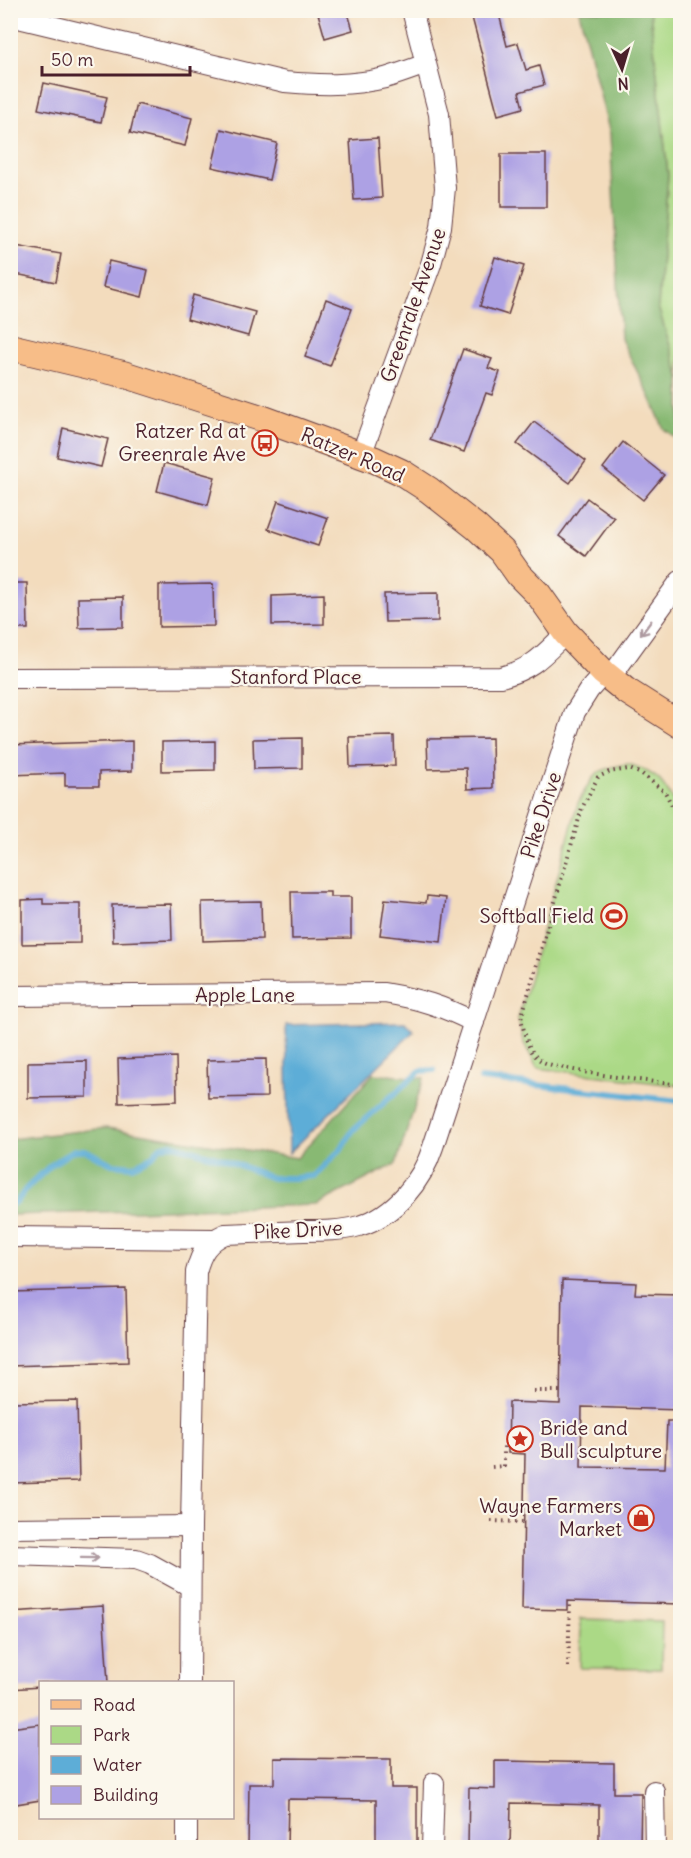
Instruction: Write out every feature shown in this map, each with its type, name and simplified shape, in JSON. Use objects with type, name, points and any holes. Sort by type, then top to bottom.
[{"type":"main road","name":"Ratzer Road","points":[[10,347],[123,374],[261,418],[401,472],[429,490],[502,551],[566,633],[607,676],[681,725]]},
{"type":"street","name":"Greenrale Avenue","points":[[361,455],[431,264],[441,227],[446,188],[439,114],[411,10]]},
{"type":"street","points":[[10,16],[36,16],[285,82],[323,85],[360,82],[385,78],[426,64]]},
{"type":"street","name":"Pike Drive","points":[[10,1237],[214,1239],[225,1234],[338,1230],[361,1226],[382,1215],[400,1200],[417,1180],[430,1157],[575,712],[589,690],[607,676],[681,580]]},
{"type":"street","name":"Stanford Place","points":[[10,678],[501,677],[518,673],[534,664],[566,633]]},
{"type":"street","name":"Apple Lane","points":[[10,996],[384,993],[416,999],[447,1009],[474,1022]]},
{"type":"street","points":[[190,1681],[196,1272],[200,1257],[207,1245],[214,1239]]},
{"type":"street","points":[[10,1528],[191,1526]]},
{"type":"street","points":[[58,1528],[60,1558]]},
{"type":"street","points":[[10,1555],[136,1559],[190,1586]]},
{"type":"street","points":[[432,1848],[434,1783]]},
{"type":"street","points":[[654,1791],[655,1848]]},
{"type":"street","points":[[187,1819],[187,1848]]},
{"type":"path","points":[[681,821],[665,792],[642,774],[629,769],[609,772],[598,777],[582,808],[521,1019],[527,1042],[540,1061],[564,1068],[681,1085]]},
{"type":"path","points":[[534,1391],[560,1391]]},
{"type":"path","points":[[492,1467],[504,1466],[504,1446],[508,1446]]},
{"type":"path","points":[[491,1521],[524,1522]]},
{"type":"path","points":[[568,1667],[570,1601]]},
{"type":"green space","points":[[579,11],[650,11],[668,175],[658,307],[680,378],[680,441],[664,429],[621,339],[610,134]]},
{"type":"green space","points":[[650,11],[680,11],[680,378],[658,307],[668,175]]},
{"type":"green space","name":"Softball Field","points":[[628,764],[655,776],[680,813],[680,1086],[537,1068],[523,1041],[518,1019],[578,803],[596,774],[608,768]]},
{"type":"green space","points":[[373,1074],[424,1078],[396,1164],[316,1205],[11,1215],[11,1139],[107,1128],[297,1158]]},
{"type":"green space","points":[[581,1619],[662,1621],[661,1669],[580,1668]]},
{"type":"water","points":[[405,1022],[414,1031],[289,1153],[286,1025]]},
{"type":"building","points":[[317,10],[347,10],[353,30],[325,38]]},
{"type":"building","points":[[470,10],[498,10],[507,46],[518,43],[526,70],[539,66],[544,85],[519,92],[523,108],[498,115]]},
{"type":"building","points":[[44,83],[107,97],[101,122],[38,109]]},
{"type":"building","points":[[137,104],[192,118],[185,146],[130,133]]},
{"type":"building","points":[[221,129],[277,143],[269,180],[212,167]]},
{"type":"building","points":[[378,138],[382,198],[354,200],[350,140]]},
{"type":"building","points":[[501,154],[546,154],[546,207],[501,207]]},
{"type":"building","points":[[10,245],[61,254],[56,282],[10,273]]},
{"type":"building","points":[[495,257],[524,266],[508,315],[480,306]]},
{"type":"building","points":[[109,261],[148,270],[142,297],[103,287]]},
{"type":"building","points":[[193,295],[255,312],[248,336],[187,319]]},
{"type":"building","points":[[326,299],[352,309],[330,366],[305,357]]},
{"type":"building","points":[[463,349],[492,359],[488,368],[500,372],[492,395],[486,393],[464,452],[430,440]]},
{"type":"building","points":[[534,422],[586,461],[570,483],[517,444]]},
{"type":"building","points":[[63,428],[108,439],[101,467],[57,457]]},
{"type":"building","points":[[623,442],[664,475],[643,500],[603,468]]},
{"type":"building","points":[[164,463],[215,477],[208,505],[157,491]]},
{"type":"building","points":[[587,498],[614,518],[586,556],[559,536]]},
{"type":"building","points":[[278,501],[328,518],[318,546],[268,529]]},
{"type":"building","points":[[10,583],[27,583],[28,629],[10,629]]},
{"type":"building","points":[[213,584],[214,626],[159,627],[159,585]]},
{"type":"building","points":[[438,593],[438,621],[385,622],[384,594]]},
{"type":"building","points":[[324,594],[324,624],[272,625],[272,596]]},
{"type":"building","points":[[123,597],[123,627],[79,628],[78,598]]},
{"type":"building","points":[[394,736],[395,766],[350,767],[349,737]]},
{"type":"building","points":[[302,738],[302,768],[254,769],[253,739]]},
{"type":"building","points":[[492,738],[493,788],[467,789],[466,768],[428,769],[427,739]]},
{"type":"building","points":[[132,741],[132,771],[99,772],[99,786],[65,786],[65,773],[10,775],[10,745]]},
{"type":"building","points":[[215,741],[215,770],[162,771],[162,742]]},
{"type":"building","points":[[291,892],[330,892],[330,897],[351,897],[351,938],[292,939]]},
{"type":"building","points":[[427,896],[446,898],[441,942],[380,935],[385,899],[426,903]]},
{"type":"building","points":[[43,899],[43,904],[80,904],[80,943],[22,944],[22,900]]},
{"type":"building","points":[[261,901],[262,939],[203,941],[202,902]]},
{"type":"building","points":[[171,904],[172,940],[113,942],[112,905]]},
{"type":"building","points":[[176,1057],[177,1101],[119,1103],[118,1059]]},
{"type":"building","points":[[266,1059],[267,1097],[208,1098],[207,1060]]},
{"type":"building","points":[[87,1061],[87,1097],[28,1098],[28,1062]]},
{"type":"building","points":[[562,1280],[636,1283],[635,1294],[681,1295],[681,1410],[582,1407],[581,1467],[665,1468],[667,1421],[681,1421],[681,1604],[567,1601],[567,1610],[522,1609],[525,1454],[508,1453],[509,1402],[560,1404]]},
{"type":"building","points":[[126,1289],[128,1362],[10,1366],[10,1292]]},
{"type":"building","points":[[77,1401],[79,1481],[10,1483],[10,1402]]},
{"type":"building","points":[[103,1606],[108,1681],[39,1681],[39,1687],[10,1689],[10,1612]]},
{"type":"building","points":[[39,1724],[39,1800],[10,1805],[10,1728]]},
{"type":"building","points":[[274,1758],[391,1759],[391,1788],[417,1788],[417,1848],[376,1848],[376,1800],[288,1799],[287,1848],[248,1848],[249,1784],[274,1784]]},
{"type":"building","points":[[495,1761],[614,1763],[614,1793],[641,1793],[640,1848],[599,1848],[599,1805],[511,1803],[510,1848],[468,1848],[469,1788],[495,1789]]},
{"type":"waterway","points":[[10,1204],[16,1203],[26,1189],[51,1165],[74,1150],[85,1150],[112,1164],[133,1166],[153,1156],[160,1147],[171,1144],[223,1159],[272,1178],[314,1176],[342,1148],[353,1130],[420,1071],[434,1070]]},
{"type":"waterway","points":[[481,1079],[680,1101]]},
{"type":"place","name":"Ratzer Rd at Greenrale Ave","points":[[265,443]]},
{"type":"place","name":"Softball Field","points":[[614,916]]},
{"type":"place","name":"Bride and Bull sculpture","points":[[520,1439]]},
{"type":"place","name":"Wayne Farmers Market","points":[[641,1518]]}]
